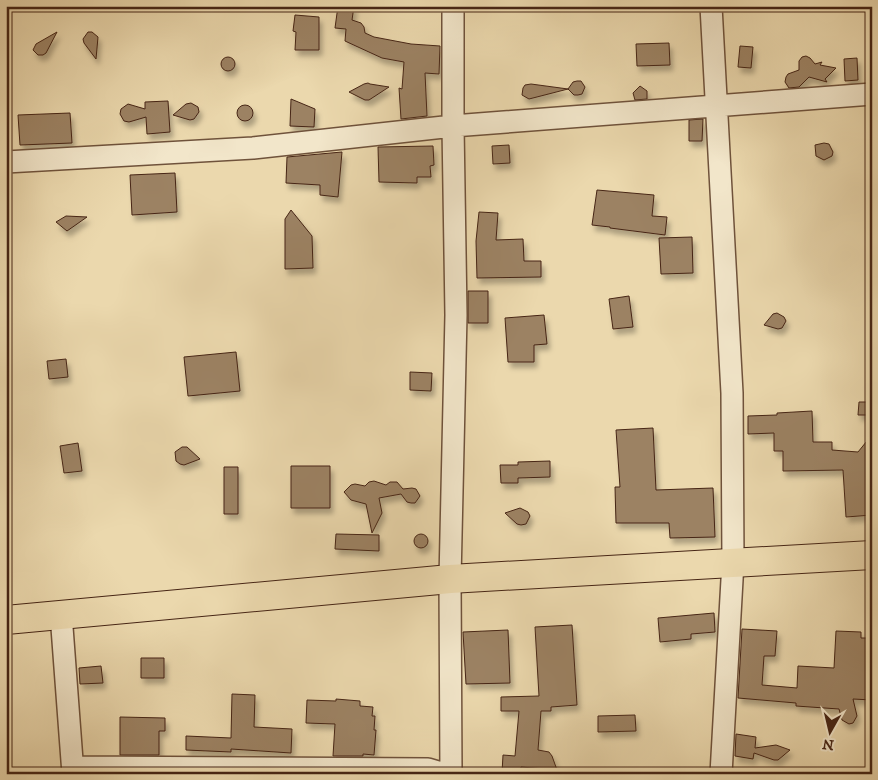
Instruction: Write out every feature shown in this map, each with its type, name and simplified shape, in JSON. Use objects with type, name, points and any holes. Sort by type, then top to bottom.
[{"type":"main road","points":[[6,620],[450,579],[872,555]]},
{"type":"street","points":[[451,774],[450,579],[456,316],[453,6]]},
{"type":"street","points":[[711,6],[732,393],[733,562],[721,774]]},
{"type":"street","points":[[6,162],[253,148],[453,126],[872,94]]},
{"type":"street","points":[[61,614],[73,770],[428,769],[445,774]]},
{"type":"building","points":[[338,6],[354,6],[352,20],[361,23],[365,33],[374,37],[411,44],[440,46],[439,74],[425,73],[427,116],[401,119],[399,88],[402,89],[404,62],[382,58],[345,41],[346,29],[335,28]]},
{"type":"building","points":[[295,15],[319,17],[319,50],[295,50],[296,32],[293,31]]},
{"type":"building","points":[[57,32],[46,53],[38,55],[33,50],[36,44]]},
{"type":"building","points":[[88,32],[92,32],[98,37],[96,59],[84,43],[83,39]]},
{"type":"building","points":[[669,43],[670,65],[637,66],[636,44]]},
{"type":"building","points":[[740,46],[753,47],[751,68],[738,67]]},
{"type":"building","points":[[806,56],[815,64],[822,62],[820,65],[836,68],[825,79],[827,82],[809,77],[799,87],[789,88],[785,82],[786,77],[788,74],[799,70],[799,61],[802,57]]},
{"type":"building","points":[[228,57],[233,59],[235,64],[233,69],[228,71],[223,69],[221,64],[223,59]]},
{"type":"building","points":[[857,58],[858,80],[845,81],[844,59]]},
{"type":"building","points":[[577,81],[581,81],[585,87],[582,94],[578,95],[574,95],[568,89],[573,82]]},
{"type":"building","points":[[368,83],[389,87],[369,100],[349,92]]},
{"type":"building","points":[[531,84],[568,89],[529,99],[522,95],[525,85]]},
{"type":"building","points":[[640,86],[647,91],[647,99],[635,100],[633,93]]},
{"type":"building","points":[[291,99],[315,109],[314,127],[290,126]]},
{"type":"building","points":[[168,101],[170,132],[147,134],[146,117],[129,122],[124,121],[120,114],[121,109],[128,104],[145,109],[145,102]]},
{"type":"building","points":[[191,103],[198,107],[199,112],[194,119],[190,120],[173,115],[186,104]]},
{"type":"building","points":[[245,105],[253,113],[245,121],[237,113]]},
{"type":"building","points":[[70,113],[72,143],[20,145],[18,115]]},
{"type":"building","points":[[703,119],[702,141],[689,141],[689,120]]},
{"type":"building","points":[[829,144],[833,152],[832,156],[824,160],[816,156],[815,145]]},
{"type":"building","points":[[509,145],[510,163],[493,164],[492,146]]},
{"type":"building","points":[[433,146],[434,165],[430,166],[431,177],[417,177],[417,183],[379,182],[378,147]]},
{"type":"building","points":[[342,152],[338,197],[320,195],[320,185],[286,183],[287,157]]},
{"type":"building","points":[[175,173],[177,212],[132,215],[130,175]]},
{"type":"building","points":[[597,190],[654,195],[652,216],[667,217],[665,235],[592,225]]},
{"type":"building","points":[[291,210],[312,236],[313,268],[285,269],[285,219]]},
{"type":"building","points":[[479,212],[498,213],[496,240],[523,239],[524,261],[541,261],[541,277],[477,278],[476,241]]},
{"type":"building","points":[[66,216],[87,217],[67,231],[56,222]]},
{"type":"building","points":[[692,237],[693,273],[661,274],[659,238]]},
{"type":"building","points":[[468,291],[488,291],[488,323],[468,323]]},
{"type":"building","points":[[629,296],[633,327],[613,329],[609,299]]},
{"type":"building","points":[[777,313],[784,317],[786,321],[782,328],[778,329],[764,325],[773,314]]},
{"type":"building","points":[[544,315],[547,344],[534,345],[534,362],[508,362],[505,318]]},
{"type":"building","points":[[236,352],[240,391],[188,396],[184,357]]},
{"type":"building","points":[[66,359],[68,377],[49,379],[47,361]]},
{"type":"building","points":[[410,372],[432,373],[431,391],[410,390]]},
{"type":"building","points":[[859,402],[872,402],[872,415],[858,415]]},
{"type":"building","points":[[812,411],[813,442],[832,442],[832,450],[858,452],[871,436],[868,475],[872,475],[872,515],[846,517],[843,470],[783,471],[783,451],[774,451],[774,433],[748,434],[748,416]]},
{"type":"building","points":[[653,428],[656,490],[713,488],[715,537],[670,538],[669,523],[616,523],[615,487],[620,487],[616,430]]},
{"type":"building","points":[[78,443],[82,471],[64,473],[60,446]]},
{"type":"building","points":[[182,447],[187,447],[200,459],[184,465],[180,464],[176,461],[175,452]]},
{"type":"building","points":[[550,461],[550,477],[518,478],[518,483],[501,483],[500,465],[518,465],[518,462]]},
{"type":"building","points":[[291,466],[330,466],[330,508],[291,508]]},
{"type":"building","points":[[224,467],[238,467],[238,514],[224,514]]},
{"type":"building","points":[[374,481],[386,485],[390,482],[397,482],[403,489],[416,489],[420,496],[415,503],[407,502],[401,494],[379,498],[382,513],[372,533],[366,504],[351,500],[344,492],[351,485],[365,486],[369,482]]},
{"type":"building","points":[[520,508],[528,512],[530,516],[526,524],[517,524],[505,513]]},
{"type":"building","points":[[336,534],[379,535],[379,551],[335,549]]},
{"type":"building","points":[[418,534],[424,534],[428,541],[424,548],[418,548],[414,544],[414,538]]},
{"type":"building","points":[[714,613],[715,632],[691,634],[691,639],[660,642],[658,618]]},
{"type":"building","points":[[572,625],[577,705],[551,707],[551,711],[541,711],[538,750],[549,752],[557,770],[521,767],[521,774],[502,773],[503,755],[515,756],[519,711],[501,711],[501,697],[539,696],[535,627]]},
{"type":"building","points":[[742,629],[777,631],[775,656],[764,656],[762,685],[797,688],[798,666],[834,668],[836,631],[861,632],[861,638],[872,638],[872,700],[853,699],[857,716],[853,723],[849,724],[842,720],[839,709],[796,706],[796,703],[738,698]]},
{"type":"building","points":[[508,630],[510,683],[466,684],[463,632]]},
{"type":"building","points":[[141,658],[164,658],[164,678],[141,678]]},
{"type":"building","points":[[101,666],[103,683],[80,684],[79,668]]},
{"type":"building","points":[[232,694],[255,695],[254,727],[292,729],[291,753],[231,749],[231,752],[186,750],[186,736],[231,738]]},
{"type":"building","points":[[336,699],[360,701],[360,706],[373,707],[372,716],[375,716],[374,730],[376,730],[374,755],[333,756],[335,724],[306,723],[307,700],[336,701]]},
{"type":"building","points":[[635,715],[636,731],[598,732],[598,716]]},
{"type":"building","points":[[120,717],[165,718],[165,731],[159,731],[159,755],[120,755]]},
{"type":"building","points":[[736,734],[756,737],[755,748],[776,745],[790,750],[778,760],[754,753],[753,759],[735,756]]}]
